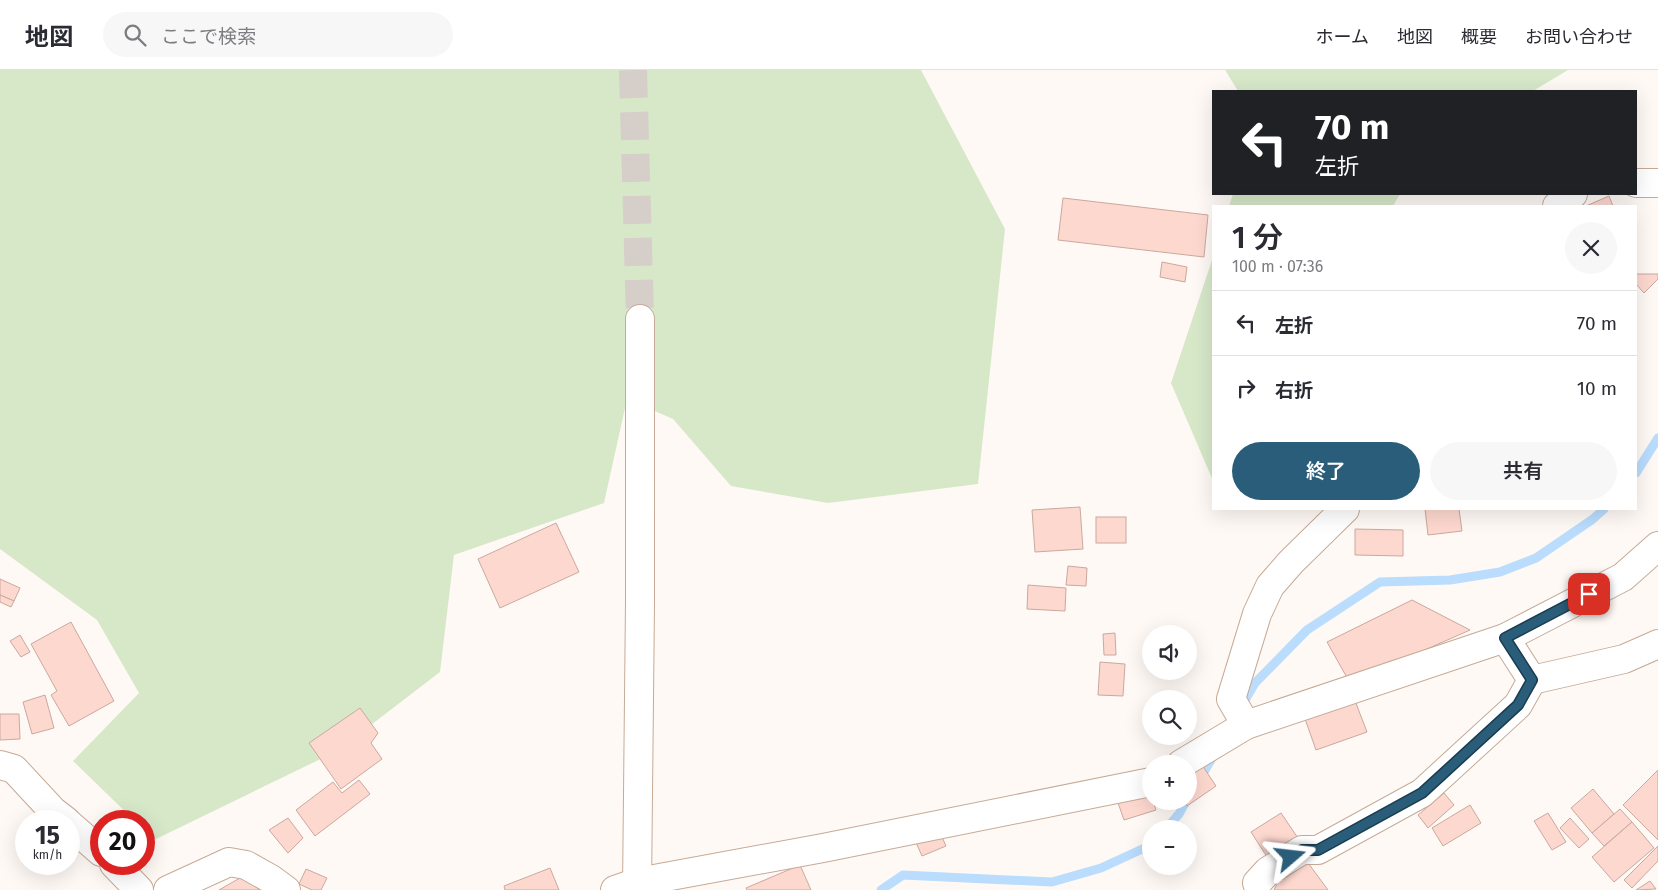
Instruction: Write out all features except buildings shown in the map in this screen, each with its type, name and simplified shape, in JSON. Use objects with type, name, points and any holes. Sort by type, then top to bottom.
[{"type":"street","points":[[1637,182],[1658,183]]},
{"type":"street","points":[[1558,205],[1572,195]]},
{"type":"street","points":[[640,319],[630,887],[1142,784]]},
{"type":"street","points":[[1246,725],[1231,699],[1263,600],[1270,586],[1291,562],[1344,510]]},
{"type":"street","points":[[1196,755],[1246,725],[1505,638],[1623,577],[1658,546]]},
{"type":"street","points":[[1505,638],[1532,680]]},
{"type":"street","points":[[1257,883],[1268,871],[1302,850],[1318,850],[1422,793],[1518,705],[1532,680],[1624,658],[1658,644]]},
{"type":"street","points":[[0,765],[14,769],[52,810]]},
{"type":"street","points":[[80,834],[90,842]]},
{"type":"street","points":[[168,890],[229,862],[246,865],[286,890]]},
{"type":"street","points":[[125,875],[139,890]]},
{"type":"green space","points":[[0,70],[921,70],[1005,229],[978,484],[828,503],[731,486],[673,419],[627,399],[604,503],[454,555],[440,672],[337,751],[155,840],[155,810],[124,810],[73,761],[139,693],[97,620],[0,549]]},
{"type":"green space","points":[[1225,70],[1568,70],[1535,90],[1237,90]]},
{"type":"green space","points":[[1233,195],[1399,195],[1394,205],[1229,205]]},
{"type":"green space","points":[[1212,260],[1212,478],[1171,383]]},
{"type":"waterway","points":[[1637,471],[1658,438]]},
{"type":"waterway","points":[[1241,707],[1255,683],[1307,630],[1380,582],[1450,580],[1500,572],[1536,558],[1593,519],[1603,510]]},
{"type":"waterway","points":[[1197,784],[1214,755]]},
{"type":"waterway","points":[[1174,820],[1181,810]]},
{"type":"waterway","points":[[881,890],[903,875],[1052,882],[1101,868],[1142,849]]},
{"type":"tunnel","points":[[633,70],[640,319]]},
{"type":"route","points":[[1291,857],[1302,850],[1318,850],[1422,793],[1518,705],[1532,680],[1505,638],[1589,594]]}]
